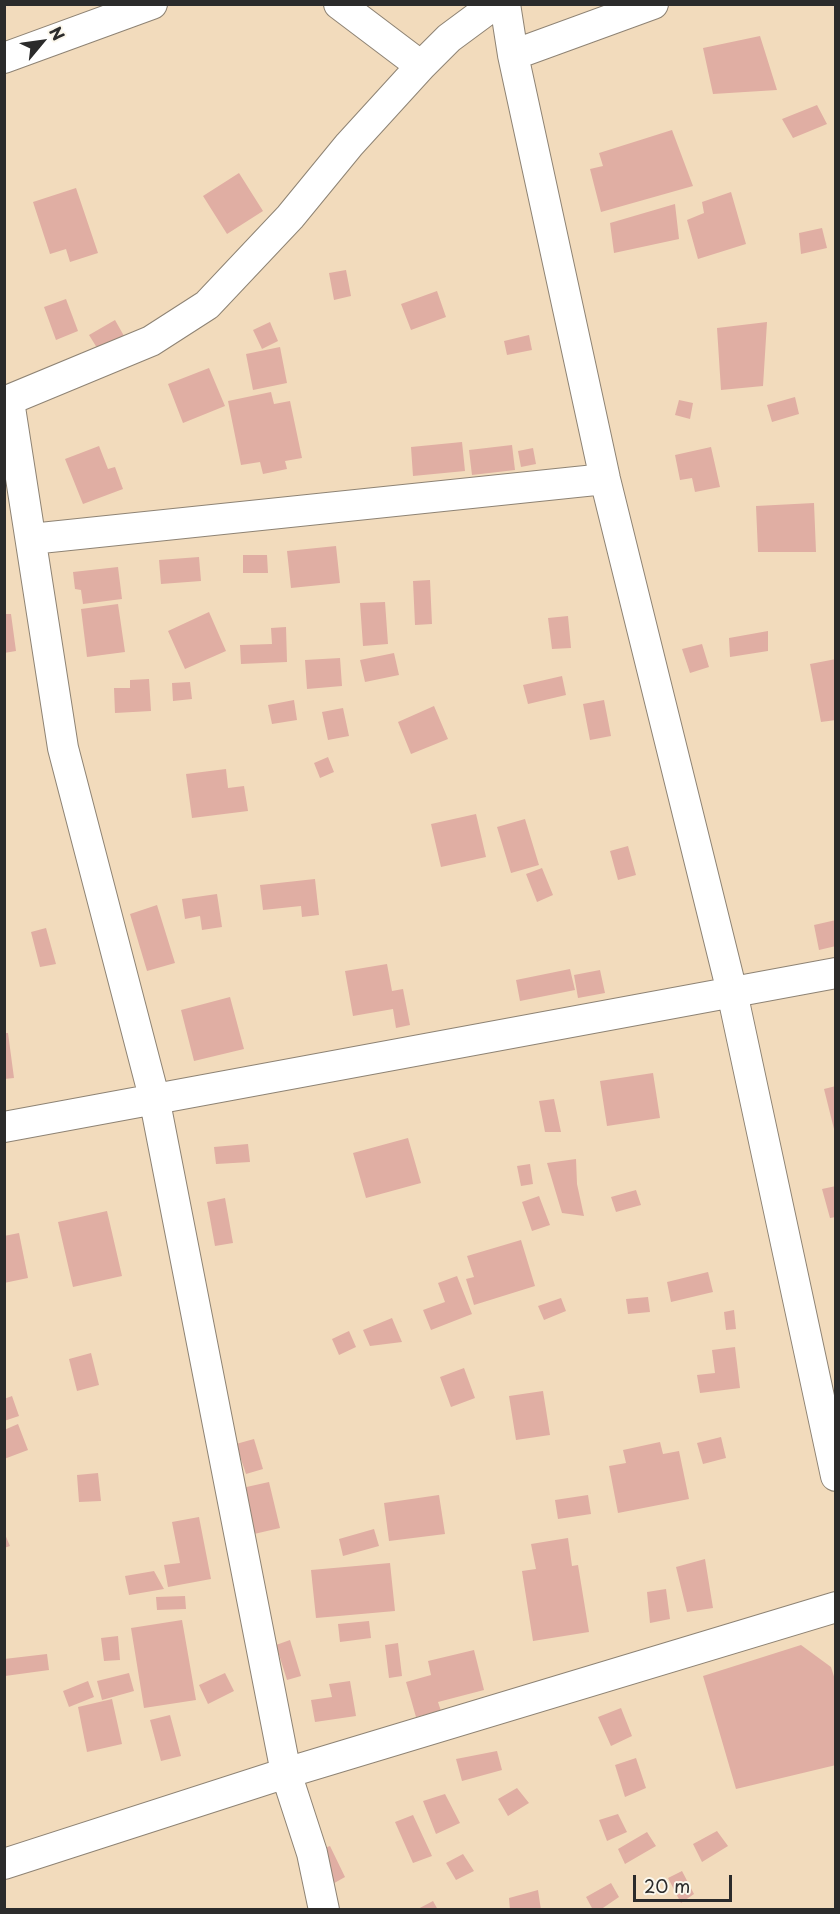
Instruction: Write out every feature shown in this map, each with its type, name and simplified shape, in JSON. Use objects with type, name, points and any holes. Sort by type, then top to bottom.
[{"type":"street","points":[[4,58],[152,4]]},
{"type":"street","points":[[339,4],[421,66]]},
{"type":"street","points":[[324,1910],[312,1853],[286,1773],[154,1097],[63,748],[31,539],[7,402],[151,341],[207,305],[290,217],[350,145],[421,66],[449,38],[495,4]]},
{"type":"street","points":[[505,4],[513,55],[605,479],[732,992],[836,1476]]},
{"type":"street","points":[[513,55],[653,4]]},
{"type":"street","points":[[31,539],[605,479]]},
{"type":"street","points":[[4,1127],[154,1097],[836,973]]},
{"type":"street","points":[[4,1864],[286,1773],[836,1607]]},
{"type":"building","points":[[760,36],[777,90],[713,94],[703,48]]},
{"type":"building","points":[[817,105],[827,124],[793,138],[782,119]]},
{"type":"building","points":[[672,130],[693,186],[601,212],[590,169],[603,166],[599,153]]},
{"type":"building","points":[[239,173],[263,211],[227,234],[203,196]]},
{"type":"building","points":[[76,188],[98,253],[70,262],[66,249],[50,254],[33,202]]},
{"type":"building","points":[[731,192],[746,244],[698,259],[687,220],[704,213],[702,202]]},
{"type":"building","points":[[675,204],[679,239],[614,253],[610,223]]},
{"type":"building","points":[[822,228],[827,248],[801,254],[799,233]]},
{"type":"building","points":[[346,270],[351,296],[334,300],[329,273]]},
{"type":"building","points":[[437,291],[446,317],[411,330],[401,304]]},
{"type":"building","points":[[66,299],[78,331],[56,340],[44,307]]},
{"type":"building","points":[[115,320],[124,336],[99,351],[89,335]]},
{"type":"building","points":[[270,322],[278,341],[262,349],[253,330]]},
{"type":"building","points":[[767,322],[763,386],[721,390],[717,328]]},
{"type":"building","points":[[529,335],[532,350],[507,355],[504,341]]},
{"type":"building","points":[[280,347],[287,383],[253,390],[246,354]]},
{"type":"building","points":[[209,368],[225,406],[183,423],[168,384]]},
{"type":"building","points":[[271,392],[274,404],[290,401],[302,458],[285,461],[287,469],[263,474],[260,462],[241,465],[228,401]]},
{"type":"building","points":[[795,397],[799,414],[772,422],[767,405]]},
{"type":"building","points":[[679,400],[693,403],[690,419],[675,415]]},
{"type":"building","points":[[462,442],[465,471],[413,476],[411,447]]},
{"type":"building","points":[[512,445],[515,470],[472,475],[469,450]]},
{"type":"building","points":[[99,446],[108,469],[115,467],[123,489],[83,504],[65,459]]},
{"type":"building","points":[[711,447],[720,487],[695,492],[692,478],[680,480],[675,455]]},
{"type":"building","points":[[533,448],[536,464],[521,467],[518,451]]},
{"type":"building","points":[[814,503],[816,552],[758,552],[756,506]]},
{"type":"building","points":[[336,546],[340,583],[291,588],[287,551]]},
{"type":"building","points":[[243,555],[267,555],[268,573],[243,573]]},
{"type":"building","points":[[199,557],[201,581],[161,584],[159,560]]},
{"type":"building","points":[[118,567],[122,599],[83,604],[81,590],[75,589],[73,572]]},
{"type":"building","points":[[430,580],[432,624],[415,625],[413,581]]},
{"type":"building","points":[[385,602],[388,644],[363,646],[360,603]]},
{"type":"building","points":[[118,604],[125,652],[87,657],[81,609]]},
{"type":"building","points":[[209,612],[226,651],[185,669],[168,631]]},
{"type":"building","points":[[4,614],[11,614],[16,651],[4,653]]},
{"type":"building","points":[[568,616],[571,648],[552,649],[548,618]]},
{"type":"building","points":[[286,627],[287,662],[241,664],[240,645],[272,644],[271,628]]},
{"type":"building","points":[[768,631],[768,651],[730,657],[729,638]]},
{"type":"building","points":[[702,644],[709,667],[690,673],[682,649]]},
{"type":"building","points":[[394,653],[399,675],[365,682],[360,660]]},
{"type":"building","points":[[340,658],[342,686],[307,689],[305,660]]},
{"type":"building","points":[[836,659],[836,720],[821,722],[810,664]]},
{"type":"building","points":[[562,676],[566,695],[528,704],[523,685]]},
{"type":"building","points":[[149,679],[151,711],[115,713],[114,688],[130,688],[130,680]]},
{"type":"building","points":[[190,682],[192,699],[173,701],[172,683]]},
{"type":"building","points":[[294,700],[297,720],[272,724],[268,705]]},
{"type":"building","points":[[604,700],[611,736],[590,740],[583,704]]},
{"type":"building","points":[[434,706],[448,739],[411,754],[398,722]]},
{"type":"building","points":[[343,708],[349,736],[328,740],[322,712]]},
{"type":"building","points":[[328,757],[334,772],[320,778],[314,763]]},
{"type":"building","points":[[226,769],[228,788],[244,786],[248,811],[192,818],[186,774]]},
{"type":"building","points":[[476,814],[486,857],[441,867],[431,824]]},
{"type":"building","points":[[525,819],[539,865],[511,873],[497,827]]},
{"type":"building","points":[[628,846],[636,875],[618,880],[610,851]]},
{"type":"building","points":[[542,868],[553,895],[537,902],[526,874]]},
{"type":"building","points":[[315,879],[319,915],[302,917],[301,906],[263,910],[260,885]]},
{"type":"building","points":[[217,894],[222,927],[202,930],[200,916],[185,919],[182,899]]},
{"type":"building","points":[[157,905],[175,963],[147,971],[130,914]]},
{"type":"building","points":[[836,920],[836,946],[819,950],[814,925]]},
{"type":"building","points":[[46,928],[56,964],[40,967],[31,932]]},
{"type":"building","points":[[387,964],[392,991],[403,989],[410,1025],[396,1028],[393,1009],[353,1016],[345,971]]},
{"type":"building","points":[[570,969],[575,990],[520,1001],[516,980]]},
{"type":"building","points":[[600,970],[605,993],[578,998],[574,975]]},
{"type":"building","points":[[230,997],[244,1049],[194,1061],[181,1010]]},
{"type":"building","points":[[4,1033],[8,1033],[14,1078],[4,1079]]},
{"type":"building","points":[[653,1073],[660,1118],[607,1126],[600,1081]]},
{"type":"building","points":[[836,1086],[836,1133],[835,1133],[824,1089]]},
{"type":"building","points":[[554,1099],[561,1132],[545,1132],[539,1101]]},
{"type":"building","points":[[408,1138],[421,1183],[366,1198],[353,1153]]},
{"type":"building","points":[[248,1144],[250,1162],[216,1164],[214,1147]]},
{"type":"building","points":[[576,1159],[577,1184],[584,1216],[562,1213],[547,1163]]},
{"type":"building","points":[[530,1164],[533,1184],[521,1186],[517,1166]]},
{"type":"building","points":[[836,1186],[836,1217],[830,1218],[822,1189]]},
{"type":"building","points":[[636,1190],[641,1205],[616,1212],[611,1197]]},
{"type":"building","points":[[539,1196],[550,1225],[532,1231],[522,1202]]},
{"type":"building","points":[[225,1198],[233,1243],[215,1246],[207,1202]]},
{"type":"building","points":[[107,1211],[122,1276],[73,1287],[58,1222]]},
{"type":"building","points":[[19,1233],[28,1278],[4,1283],[4,1236]]},
{"type":"building","points":[[521,1240],[535,1286],[474,1305],[466,1279],[474,1277],[467,1256]]},
{"type":"building","points":[[708,1272],[713,1292],[671,1302],[667,1282]]},
{"type":"building","points":[[457,1276],[472,1314],[431,1330],[423,1310],[445,1302],[438,1283]]},
{"type":"building","points":[[648,1297],[650,1312],[628,1314],[626,1299]]},
{"type":"building","points":[[561,1298],[566,1311],[544,1320],[538,1306]]},
{"type":"building","points":[[734,1310],[736,1329],[726,1330],[724,1312]]},
{"type":"building","points":[[392,1318],[402,1342],[370,1346],[363,1330]]},
{"type":"building","points":[[349,1331],[356,1347],[339,1355],[332,1339]]},
{"type":"building","points":[[735,1347],[740,1388],[700,1393],[697,1375],[715,1373],[712,1350]]},
{"type":"building","points":[[91,1353],[99,1385],[77,1391],[69,1359]]},
{"type":"building","points":[[464,1368],[475,1398],[451,1407],[440,1377]]},
{"type":"building","points":[[543,1391],[550,1435],[516,1440],[509,1396]]},
{"type":"building","points":[[12,1396],[19,1416],[4,1421],[4,1399]]},
{"type":"building","points":[[18,1424],[28,1450],[4,1459],[4,1430]]},
{"type":"building","points":[[721,1437],[726,1458],[703,1464],[697,1443]]},
{"type":"building","points":[[254,1439],[263,1469],[246,1474],[236,1444]]},
{"type":"building","points":[[660,1442],[663,1454],[679,1451],[689,1499],[618,1513],[609,1466],[626,1463],[623,1450]]},
{"type":"building","points":[[98,1473],[101,1501],[79,1502],[77,1475]]},
{"type":"building","points":[[269,1482],[280,1528],[254,1534],[242,1488]]},
{"type":"building","points":[[439,1495],[445,1534],[389,1541],[384,1503]]},
{"type":"building","points":[[588,1495],[591,1514],[558,1519],[555,1500]]},
{"type":"building","points":[[199,1517],[211,1579],[168,1587],[164,1565],[180,1563],[172,1522]]},
{"type":"building","points":[[374,1529],[379,1546],[343,1556],[339,1539]]},
{"type":"building","points":[[4,1532],[10,1546],[4,1548]]},
{"type":"building","points":[[568,1538],[572,1566],[578,1565],[589,1632],[533,1641],[522,1571],[536,1569],[531,1544]]},
{"type":"building","points":[[705,1559],[713,1608],[687,1612],[676,1567]]},
{"type":"building","points":[[390,1563],[395,1611],[316,1618],[311,1570]]},
{"type":"building","points":[[154,1571],[164,1589],[129,1595],[125,1576]]},
{"type":"building","points":[[666,1589],[670,1619],[650,1623],[647,1592]]},
{"type":"building","points":[[185,1596],[186,1609],[157,1610],[156,1597]]},
{"type":"building","points":[[182,1620],[196,1700],[144,1708],[131,1628]]},
{"type":"building","points":[[369,1621],[371,1638],[340,1642],[338,1624]]},
{"type":"building","points":[[118,1636],[120,1660],[104,1661],[101,1638]]},
{"type":"building","points":[[290,1640],[301,1676],[287,1680],[276,1645]]},
{"type":"building","points":[[398,1643],[402,1676],[389,1678],[385,1645]]},
{"type":"building","points":[[801,1645],[831,1667],[836,1683],[836,1765],[736,1789],[703,1676]]},
{"type":"building","points":[[474,1650],[484,1690],[438,1702],[441,1711],[416,1717],[406,1682],[431,1675],[428,1661]]},
{"type":"building","points":[[47,1654],[49,1670],[5,1676],[4,1659]]},
{"type":"building","points":[[129,1673],[134,1691],[102,1700],[97,1681]]},
{"type":"building","points":[[225,1673],[234,1691],[208,1704],[199,1685]]},
{"type":"building","points":[[88,1681],[94,1697],[69,1707],[63,1691]]},
{"type":"building","points":[[350,1681],[356,1716],[315,1722],[311,1700],[332,1697],[329,1684]]},
{"type":"building","points":[[112,1699],[122,1744],[87,1752],[78,1707]]},
{"type":"building","points":[[621,1708],[632,1736],[611,1746],[598,1717]]},
{"type":"building","points":[[170,1715],[181,1756],[161,1761],[150,1720]]},
{"type":"building","points":[[497,1751],[502,1770],[462,1781],[456,1759]]},
{"type":"building","points":[[636,1758],[646,1788],[625,1797],[615,1765]]},
{"type":"building","points":[[517,1788],[529,1803],[508,1816],[498,1799]]},
{"type":"building","points":[[445,1794],[460,1823],[436,1834],[423,1801]]},
{"type":"building","points":[[618,1814],[627,1832],[607,1841],[599,1820]]},
{"type":"building","points":[[413,1815],[432,1856],[413,1863],[395,1822]]},
{"type":"building","points":[[717,1831],[728,1846],[702,1862],[693,1844]]},
{"type":"building","points":[[647,1832],[656,1846],[625,1864],[618,1849]]},
{"type":"building","points":[[330,1846],[345,1877],[329,1886],[312,1853]]},
{"type":"building","points":[[463,1854],[474,1871],[456,1880],[446,1863]]},
{"type":"building","points":[[682,1871],[694,1894],[681,1903],[668,1878]]},
{"type":"building","points":[[611,1883],[619,1897],[600,1910],[593,1910],[586,1897]]},
{"type":"building","points":[[538,1890],[541,1910],[510,1910],[509,1898]]},
{"type":"building","points":[[433,1901],[438,1910],[416,1910]]}]
